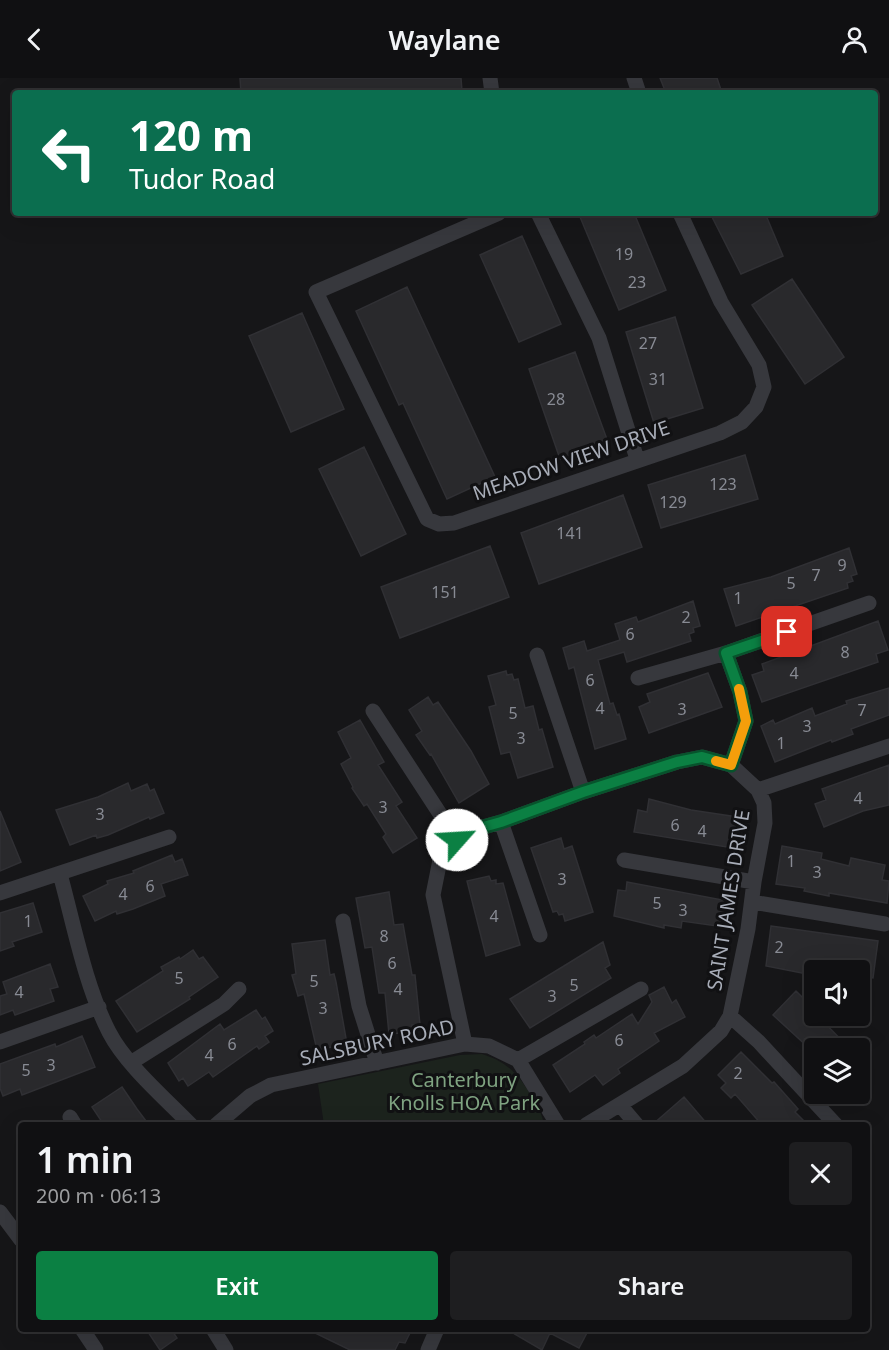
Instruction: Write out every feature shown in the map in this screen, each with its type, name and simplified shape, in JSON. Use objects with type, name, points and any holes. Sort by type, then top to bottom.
[{"type":"street","name":"MEADOW VIEW DRIVE","points":[[493,216],[316,292],[427,519],[439,524],[454,523],[637,459],[720,433],[742,422],[756,407],[764,387],[759,365],[721,302],[681,216]]},
{"type":"street","points":[[539,216],[599,338],[637,459]]},
{"type":"street","points":[[638,678],[726,653],[869,603]]},
{"type":"street","points":[[726,653],[740,692],[746,721],[731,765]]},
{"type":"street","points":[[537,655],[583,792]]},
{"type":"street","points":[[373,711],[457,840]]},
{"type":"street","points":[[758,790],[889,746]]},
{"type":"street","name":"SAINT JAMES DRIVE","points":[[465,1044],[433,895],[440,860],[457,840],[469,831],[677,762],[702,757],[731,765],[758,790],[764,803],[765,824],[740,975],[730,1016],[721,1031],[683,1066],[591,1122]]},
{"type":"street","points":[[501,822],[540,935]]},
{"type":"street","points":[[0,893],[170,837]]},
{"type":"street","points":[[624,860],[754,882]]},
{"type":"street","points":[[60,874],[83,960],[110,1033],[132,1062],[188,1122]]},
{"type":"street","points":[[752,902],[885,924]]},
{"type":"street","points":[[343,921],[359,1006],[376,1063]]},
{"type":"street","points":[[132,1062],[224,1004],[239,989]]},
{"type":"street","points":[[556,1122],[518,1060],[641,989]]},
{"type":"street","points":[[0,1042],[99,1007]]},
{"type":"street","points":[[730,1016],[759,1042],[833,1122]]},
{"type":"street","name":"SALSBURY ROAD","points":[[220,1122],[250,1096],[271,1085],[465,1044],[489,1046],[518,1060]]},
{"type":"street","points":[[620,1106],[634,1122]]},
{"type":"street","points":[[0,1212],[18,1236]]},
{"type":"street","points":[[84,1332],[96,1350]]},
{"type":"street","points":[[215,1332],[226,1350]]},
{"type":"street","points":[[428,1350],[436,1332]]},
{"type":"green space","name":"Canterbury Knolls HOA Park","points":[[482,1054],[506,1066],[528,1091],[544,1122],[324,1122],[318,1084],[460,1055]]},
{"type":"building","points":[[240,78],[461,78],[462,90],[241,90]]},
{"type":"building","points":[[660,78],[717,78],[721,90],[665,90]]},
{"type":"building","points":[[635,216],[666,290],[619,310],[580,217]]},
{"type":"building","points":[[712,216],[766,216],[783,256],[741,274]]},
{"type":"building","points":[[522,236],[561,324],[519,342],[480,255]]},
{"type":"building","points":[[792,279],[844,357],[805,384],[752,305]]},
{"type":"building","points":[[407,287],[495,477],[447,499],[403,403],[399,405],[356,311]]},
{"type":"building","points":[[302,313],[344,409],[291,432],[249,336]]},
{"type":"building","points":[[675,317],[703,408],[654,423],[626,332]]},
{"type":"building","points":[[575,352],[608,442],[560,459],[529,369]]},
{"type":"building","points":[[364,447],[406,534],[361,556],[319,469]]},
{"type":"building","points":[[745,455],[758,499],[661,528],[648,485]]},
{"type":"building","points":[[623,495],[642,547],[539,584],[521,533]]},
{"type":"building","points":[[490,546],[509,597],[400,638],[381,587]]},
{"type":"building","points":[[849,548],[857,574],[851,576],[853,581],[847,583],[848,588],[736,626],[724,589],[771,577]]},
{"type":"building","points":[[693,601],[700,626],[693,628],[694,632],[689,634],[691,641],[627,662],[624,652],[598,660],[610,704],[613,703],[617,715],[619,714],[626,739],[595,749],[574,667],[569,669],[563,648],[584,641],[587,651],[620,640],[615,624],[636,617],[638,622]]},
{"type":"building","points":[[878,621],[888,650],[876,654],[878,662],[762,702],[752,675],[764,671],[762,664]]},
{"type":"building","points":[[506,671],[507,675],[512,674],[514,680],[518,679],[525,708],[533,706],[553,767],[518,778],[510,752],[501,754],[489,707],[496,705],[488,676]]},
{"type":"building","points":[[708,673],[722,707],[649,733],[639,707],[650,702],[647,694]]},
{"type":"building","points":[[889,688],[889,715],[851,729],[853,734],[775,762],[761,726],[773,720],[775,724],[812,708],[815,716],[847,704],[846,701]]},
{"type":"building","points":[[428,697],[433,705],[438,702],[471,751],[489,784],[459,803],[431,754],[416,735],[422,731],[409,710]]},
{"type":"building","points":[[360,720],[384,762],[378,765],[402,802],[396,806],[417,838],[393,853],[383,837],[386,834],[367,804],[364,806],[352,788],[341,764],[351,758],[338,732]]},
{"type":"building","points":[[889,765],[889,805],[863,811],[824,827],[815,804],[826,800],[822,789]]},
{"type":"building","points":[[128,783],[131,791],[147,784],[150,791],[154,789],[164,813],[108,835],[97,838],[96,835],[70,845],[56,810],[98,797]]},
{"type":"building","points":[[649,799],[691,810],[744,818],[739,849],[634,832],[638,810],[647,812]]},
{"type":"building","points":[[0,811],[21,862],[0,871]]},
{"type":"building","points":[[561,838],[564,849],[572,846],[593,912],[565,921],[563,914],[553,912],[531,848]]},
{"type":"building","points":[[782,846],[822,853],[821,859],[849,866],[851,858],[885,865],[882,880],[889,881],[887,903],[829,893],[829,896],[804,891],[805,888],[776,884]]},
{"type":"building","points":[[172,855],[175,862],[182,859],[188,875],[161,884],[165,896],[117,914],[116,911],[95,921],[83,896],[108,884],[107,881],[134,873],[133,871]]},
{"type":"building","points":[[489,876],[491,881],[496,880],[496,884],[503,883],[520,945],[486,956],[467,881]]},
{"type":"building","points":[[627,882],[728,901],[724,927],[682,921],[681,928],[664,925],[664,928],[614,916],[618,890],[626,891]]},
{"type":"building","points":[[389,892],[394,925],[403,924],[412,975],[415,975],[420,1025],[412,1025],[412,1032],[389,1034],[385,993],[379,993],[372,947],[365,948],[356,898]]},
{"type":"building","points":[[33,903],[42,932],[12,942],[14,946],[0,951],[0,913]]},
{"type":"building","points":[[771,926],[878,941],[873,978],[870,978],[870,960],[804,960],[804,973],[766,966]]},
{"type":"building","points":[[325,940],[330,975],[334,974],[336,982],[347,1044],[317,1050],[304,994],[298,996],[292,975],[296,974],[292,944]]},
{"type":"building","points":[[603,942],[610,965],[605,968],[611,978],[530,1028],[510,999]]},
{"type":"building","points":[[193,950],[199,959],[203,957],[218,977],[189,997],[190,999],[137,1032],[116,1001],[163,971],[161,967],[179,957],[180,959]]},
{"type":"building","points":[[50,964],[58,987],[50,989],[54,1001],[15,1015],[13,1010],[0,1015],[0,996],[7,994],[3,982]]},
{"type":"building","points":[[664,987],[672,1003],[676,1000],[685,1017],[654,1033],[659,1041],[618,1069],[620,1073],[603,1085],[595,1075],[570,1092],[553,1065],[585,1044],[584,1042],[594,1035],[596,1038],[632,1014],[638,1024],[652,1002],[649,995]]},
{"type":"building","points":[[796,991],[804,999],[804,1026],[828,1026],[839,1038],[804,1038],[804,1043],[773,1015]]},
{"type":"building","points":[[256,1010],[262,1019],[265,1017],[273,1031],[265,1036],[269,1042],[259,1049],[257,1046],[213,1077],[209,1072],[188,1086],[183,1078],[179,1081],[168,1063],[220,1024],[224,1030]]},
{"type":"building","points":[[82,1036],[95,1067],[22,1095],[20,1089],[3,1096],[0,1088],[0,1064],[55,1044],[56,1047]]},
{"type":"building","points":[[741,1052],[772,1083],[774,1082],[798,1109],[795,1112],[805,1122],[759,1122],[735,1094],[731,1098],[721,1088],[726,1083],[718,1075]]},
{"type":"building","points":[[122,1087],[147,1122],[102,1122],[92,1107]]},
{"type":"building","points":[[684,1097],[705,1122],[655,1122]]},
{"type":"building","points":[[148,1332],[173,1332],[177,1338],[160,1350]]},
{"type":"building","points":[[313,1332],[410,1332],[405,1343],[399,1342],[395,1350],[350,1350]]},
{"type":"building","points":[[511,1332],[587,1332],[579,1348],[550,1333],[542,1350]]},
{"type":"slow traffic","points":[[716,761],[731,765],[746,721],[739,689]]},
{"type":"route","points":[[457,840],[469,831],[677,762],[702,757],[731,765],[746,721],[740,692],[726,653],[787,632]]}]
